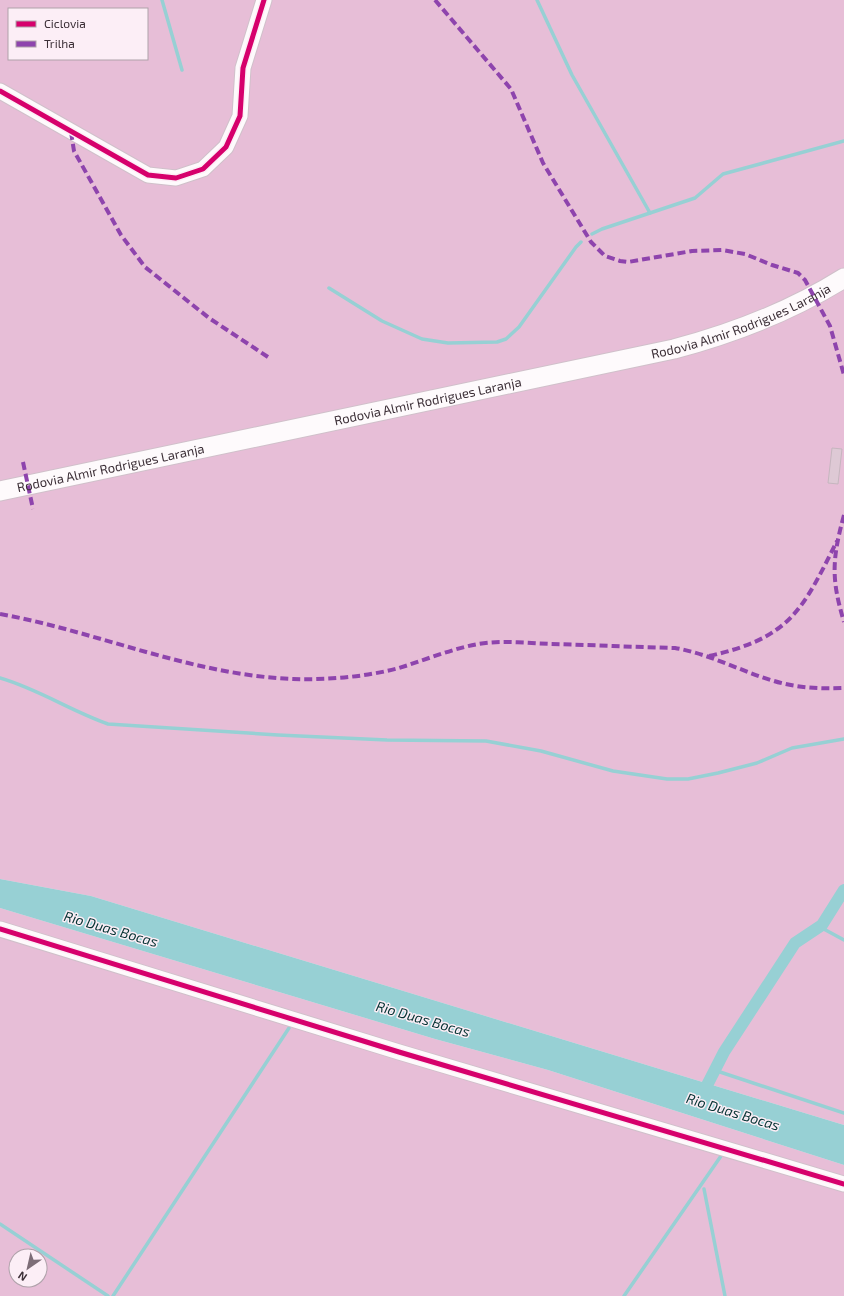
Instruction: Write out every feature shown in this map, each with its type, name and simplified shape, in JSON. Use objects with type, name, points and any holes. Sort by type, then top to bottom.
[{"type":"main road","name":"Rodovia Almir Rodrigues Laranja","points":[[0,491],[674,349],[701,342],[754,324],[804,301],[844,278]]},
{"type":"street","points":[[0,91],[148,175],[176,178],[203,169],[226,147],[240,116],[243,68],[264,0]]},
{"type":"street","points":[[0,930],[399,1052],[844,1184]]},
{"type":"shaded area","points":[[0,0],[844,0],[844,1125],[91,896],[0,879]]},
{"type":"shaded area","points":[[0,908],[435,1039],[548,1070],[844,1165],[844,1296],[0,1296]]},
{"type":"water","name":"Rio Duas Bocas","points":[[0,879],[91,896],[844,1125],[844,1165],[548,1070],[435,1039],[0,908]]},
{"type":"building","points":[[832,448],[842,449],[838,484],[828,483]]},
{"type":"waterway","points":[[162,0],[182,70]]},
{"type":"waterway","points":[[537,0],[572,75],[650,213]]},
{"type":"waterway","points":[[592,234],[602,229],[695,198],[723,174],[844,141]]},
{"type":"waterway","points":[[329,288],[382,321],[422,339],[448,343],[497,342],[506,339],[519,327],[581,242]]},
{"type":"waterway","points":[[0,678],[28,688],[108,724],[278,735],[387,740],[486,741],[541,751],[613,771],[667,779],[688,779],[718,773],[757,763],[792,748],[844,739]]},
{"type":"waterway","name":"Rio Duas Bocas","points":[[700,1099],[724,1052],[795,943],[822,925],[844,890]]},
{"type":"waterway","points":[[820,927],[844,940]]},
{"type":"waterway","points":[[113,1296],[289,1028]]},
{"type":"waterway","points":[[714,1070],[844,1113]]},
{"type":"waterway","points":[[624,1296],[721,1156]]},
{"type":"waterway","points":[[704,1189],[725,1296]]},
{"type":"waterway","points":[[0,1224],[108,1296]]},
{"type":"marked path","points":[[435,0],[511,89],[543,163],[591,242],[605,256],[628,262],[692,251],[722,250],[745,254],[772,265],[798,273],[805,280],[830,326],[844,375]]},
{"type":"marked path","points":[[71,132],[74,151],[121,235],[145,267],[209,318],[268,357]]},
{"type":"marked path","points":[[23,462],[33,509]]},
{"type":"marked path","points":[[844,515],[835,557],[835,581],[844,622]]},
{"type":"marked path","points":[[709,656],[736,649],[758,640],[776,630],[790,618],[814,586],[837,541]]},
{"type":"marked path","points":[[0,614],[73,631],[145,652],[218,670],[255,676],[293,679],[360,676],[399,668],[468,646],[496,642],[514,642],[675,648],[713,658],[761,677],[791,685],[809,688],[844,688]]},
{"type":"cycle path","points":[[0,91],[148,175],[176,178],[203,169],[226,147],[240,116],[243,68],[264,0]]},
{"type":"cycle path","points":[[0,929],[399,1052],[844,1184]]}]
